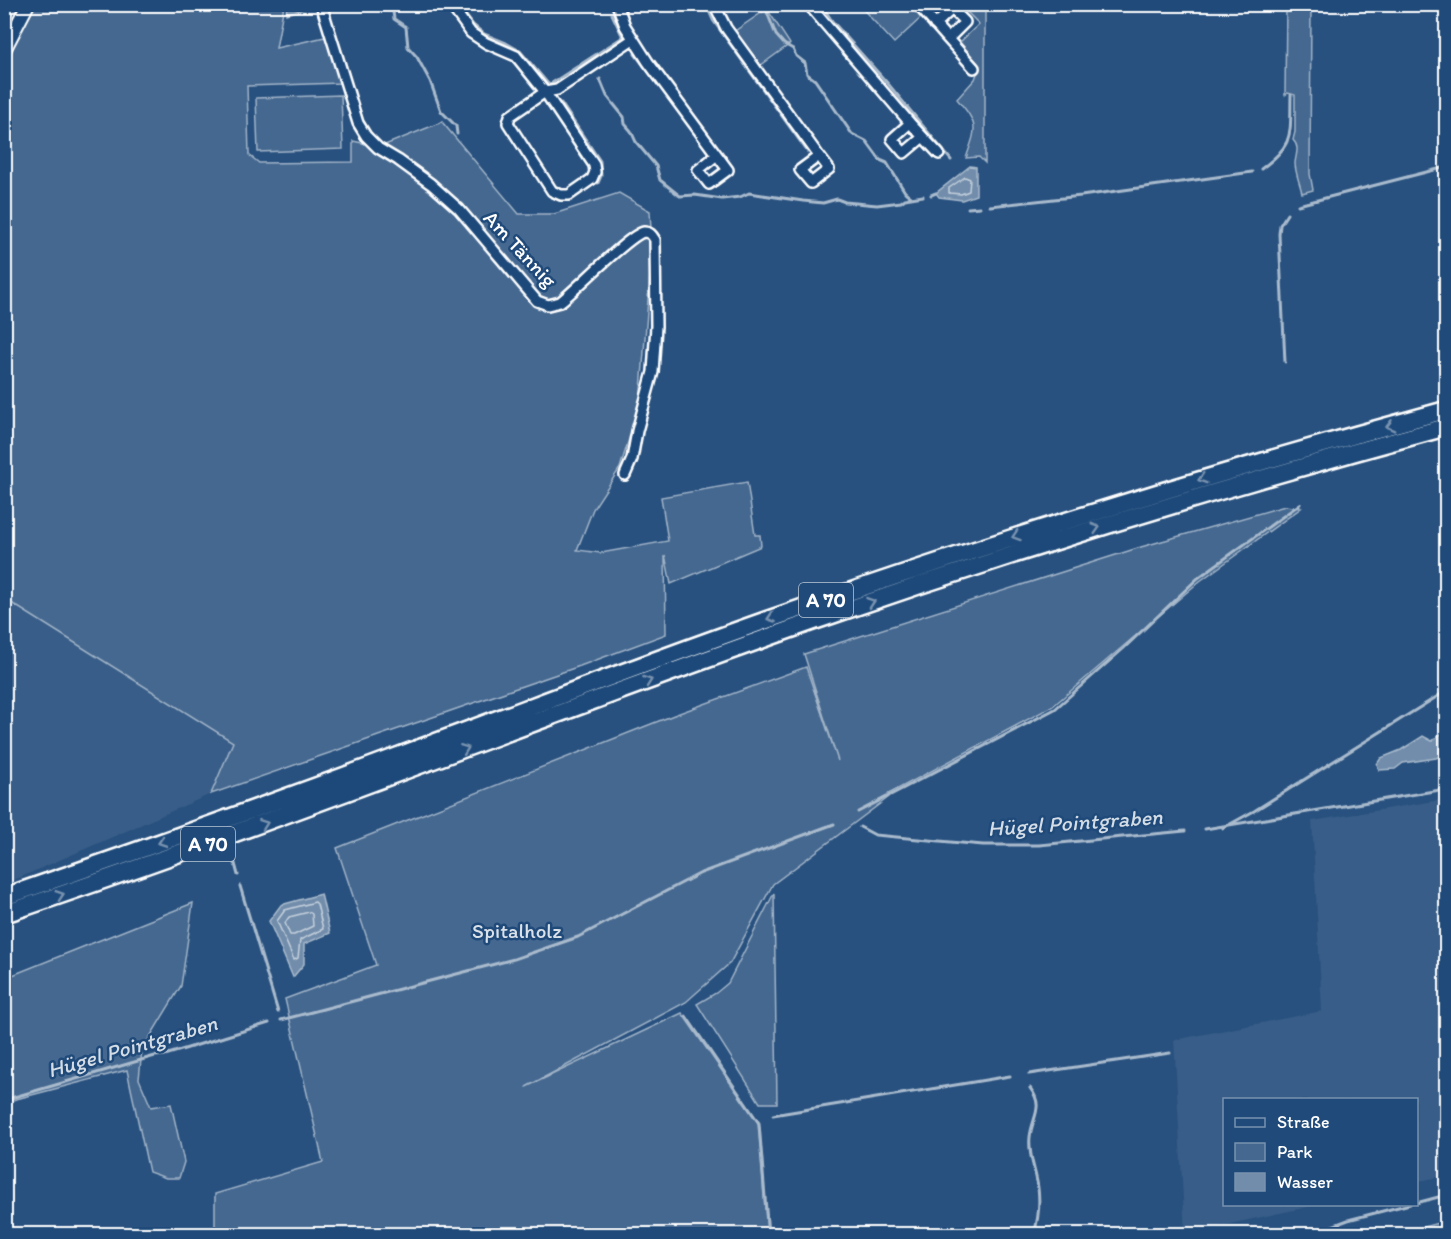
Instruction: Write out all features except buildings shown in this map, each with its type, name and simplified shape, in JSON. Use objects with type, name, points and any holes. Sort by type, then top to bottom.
[{"type":"highway","name":"A 70","points":[[4,897],[217,823],[643,665],[862,587],[1142,497],[1446,411]]},
{"type":"highway","name":"A 70","points":[[4,914],[234,834],[699,662],[884,597],[1161,508],[1446,427]]},
{"type":"main road","points":[[4,50],[28,4]]},
{"type":"street","name":"Am Tännig","points":[[321,4],[358,123],[366,136],[378,148],[431,184],[459,209],[537,301],[548,305],[560,302],[642,232],[648,232],[655,240],[656,326],[653,372],[632,459],[625,475]]},
{"type":"street","points":[[450,4],[471,33],[480,40],[516,56],[530,71],[545,92],[594,165],[595,172],[592,179],[569,195],[561,195],[552,191],[508,123],[510,116],[545,92],[557,90],[633,39]]},
{"type":"street","points":[[617,4],[633,39],[648,62],[717,155]]},
{"type":"street","points":[[714,4],[726,28],[819,156]]},
{"type":"street","points":[[808,4],[939,154]]},
{"type":"street","points":[[917,4],[974,68]]},
{"type":"street","points":[[935,25],[952,9],[965,22],[948,39]]},
{"type":"street","points":[[910,123],[892,139],[904,153],[923,137]]},
{"type":"shaded area","points":[[4,599],[234,742],[211,794],[5,884]]},
{"type":"shaded area","points":[[1446,799],[1446,1175],[1418,1182],[1418,1098],[1223,1098],[1223,1206],[1312,1206],[1185,1234],[1174,1040],[1322,1011],[1312,821]]},
{"type":"green space","points":[[4,5],[284,5],[276,48],[325,37],[341,83],[247,86],[249,155],[259,163],[353,162],[353,141],[380,147],[442,122],[519,214],[554,214],[619,193],[650,211],[652,247],[640,403],[620,468],[593,509],[577,550],[601,553],[668,541],[661,497],[747,482],[755,535],[760,535],[761,546],[671,584],[665,555],[666,634],[211,794],[233,742],[5,599]]},
{"type":"green space","points":[[859,5],[912,5],[923,16],[894,43]]},
{"type":"green space","points":[[960,5],[985,5],[985,163],[979,157],[966,158],[974,127],[969,115],[957,99],[975,79],[980,66],[960,42],[979,24]]},
{"type":"green space","points":[[1286,5],[1311,5],[1310,174],[1313,190],[1302,193],[1295,167],[1297,148],[1293,140],[1295,95],[1288,93],[1285,95]]},
{"type":"green space","points":[[767,9],[790,44],[757,68],[732,33]]},
{"type":"green space","points":[[341,95],[343,149],[258,152],[256,98]]},
{"type":"green space","name":"Spitalholz","points":[[1285,506],[1301,508],[1200,581],[1053,706],[888,794],[889,797],[773,884],[730,963],[686,1002],[526,1087],[682,1013],[758,1123],[767,1234],[215,1234],[215,1194],[323,1162],[285,999],[376,965],[337,848],[674,715],[806,667],[838,761],[804,654],[1141,547]]},
{"type":"green space","points":[[774,893],[777,1103],[760,1103],[697,1004],[728,983]]},
{"type":"green space","points":[[193,903],[181,986],[142,1050],[139,1079],[151,1107],[171,1104],[184,1162],[179,1178],[166,1178],[149,1172],[127,1070],[5,1102],[5,978]]},
{"type":"green space","points":[[1446,1221],[1446,1234],[1397,1234]]},
{"type":"water","points":[[287,5],[315,6],[286,14]]},
{"type":"water","points":[[970,166],[976,167],[976,195],[962,200],[939,197],[936,193]]},
{"type":"water","points":[[1446,730],[1446,753],[1436,758],[1403,763],[1395,769],[1379,770],[1377,764],[1381,758],[1401,750],[1423,736],[1432,741]]},
{"type":"water","points":[[321,894],[330,933],[304,944],[304,964],[293,977],[269,921],[281,905]]},
{"type":"waterway","points":[[392,4],[394,19],[406,27],[408,47],[417,57],[430,81],[441,111],[456,126],[457,134]]},
{"type":"waterway","points":[[457,4],[473,25],[484,34],[520,51],[549,85],[623,37],[612,14]]},
{"type":"waterway","points":[[706,4],[713,20],[808,152]]},
{"type":"waterway","points":[[821,4],[832,21],[951,160]]},
{"type":"waterway","points":[[926,4],[935,14]]},
{"type":"waterway","points":[[765,7],[776,35],[805,63],[807,74],[815,80],[852,134],[866,141],[880,160],[887,163],[905,192],[911,197]]},
{"type":"waterway","points":[[635,54],[672,102]]},
{"type":"waterway","points":[[600,79],[607,96],[624,117],[625,124],[636,142],[656,166],[660,180],[680,196],[695,195],[722,199],[740,197],[749,193],[823,203],[837,199],[877,205],[923,196]]},
{"type":"waterway","points":[[1261,169],[1280,153],[1288,138],[1291,95]]},
{"type":"waterway","points":[[561,103],[600,161],[601,176],[598,183]]},
{"type":"waterway","points":[[1298,205],[1446,167]]},
{"type":"waterway","points":[[990,206],[1252,172]]},
{"type":"waterway","points":[[931,195],[936,193]]},
{"type":"waterway","points":[[968,208],[980,207]]},
{"type":"waterway","points":[[1285,362],[1279,234],[1280,225],[1287,214]]},
{"type":"waterway","points":[[858,812],[1055,709],[1198,578],[1300,504]]},
{"type":"waterway","points":[[1223,828],[1446,691]]},
{"type":"waterway","name":"Hügel Pointgraben","points":[[1205,829],[1446,789]]},
{"type":"waterway","name":"Hügel Pointgraben","points":[[281,1020],[514,959],[578,937],[701,873],[834,824]]},
{"type":"waterway","name":"Hügel Pointgraben","points":[[860,827],[875,835],[983,845],[1039,845],[1185,831]]},
{"type":"waterway","points":[[234,860],[238,875]]},
{"type":"waterway","points":[[240,886],[278,1012]]},
{"type":"waterway","points":[[686,1016],[759,1123],[768,1234]]},
{"type":"waterway","name":"Hügel Pointgraben","points":[[4,1100],[269,1023]]},
{"type":"waterway","points":[[1029,1074],[1170,1053]]},
{"type":"waterway","points":[[773,1115],[1010,1076]]},
{"type":"waterway","points":[[1030,1088],[1037,1101],[1030,1144],[1039,1194],[1034,1234]]},
{"type":"waterway","points":[[1418,1202],[1446,1195]]},
{"type":"waterway","points":[[1303,1234],[1314,1233],[1348,1220],[1402,1206]]},
{"type":"waterway","points":[[1249,1234],[1261,1231],[1285,1234]]}]
